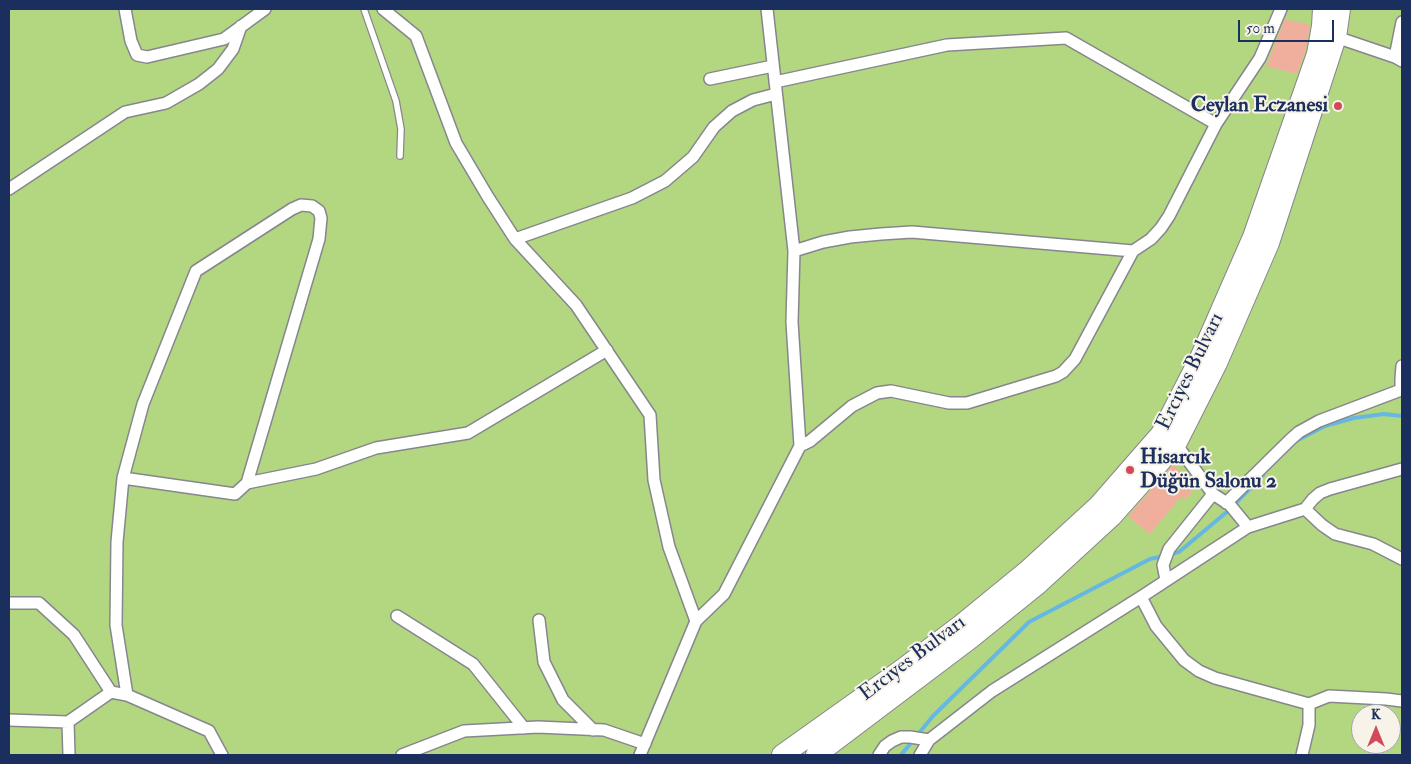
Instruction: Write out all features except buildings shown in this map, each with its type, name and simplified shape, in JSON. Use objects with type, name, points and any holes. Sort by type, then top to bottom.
[{"type":"highway","name":"Erciyes Bulvarı","points":[[782,755],[900,671],[961,625],[1027,571],[1099,505],[1161,434],[1201,356],[1253,237],[1317,54],[1323,9]]},
{"type":"highway","name":"Erciyes Bulvarı","points":[[816,755],[972,638],[1038,584],[1111,517],[1176,444],[1217,363],[1269,243],[1336,37],[1340,9]]},
{"type":"street","points":[[125,9],[131,41],[137,55],[142,57],[152,57],[224,39],[265,9]]},
{"type":"street","points":[[383,9],[416,36],[456,142],[488,197],[516,239],[576,305],[650,415],[654,480],[669,547],[696,621]]},
{"type":"street","points":[[640,755],[696,621],[724,594],[800,446],[792,322],[794,251],[767,9]]},
{"type":"street","points":[[800,446],[810,441],[852,406],[877,393],[891,391],[949,403],[967,403],[1056,376],[1070,366],[1133,251],[1151,239],[1169,216],[1216,124],[1260,58],[1281,9]]},
{"type":"street","points":[[1336,37],[1399,59],[1402,22]]},
{"type":"street","points":[[9,189],[125,112],[166,103],[199,84],[218,69],[233,50],[241,26]]},
{"type":"street","points":[[774,82],[947,45],[1066,38],[1216,124]]},
{"type":"street","points":[[710,79],[773,66]]},
{"type":"street","points":[[516,239],[632,198],[665,181],[693,157],[714,127],[732,111],[753,100],[776,94]]},
{"type":"street","points":[[127,695],[116,625],[117,542],[123,478],[143,404],[196,271],[292,209],[301,205],[312,206],[319,211],[321,218],[319,239],[247,483]]},
{"type":"street","points":[[794,251],[823,242],[850,237],[912,232],[1133,251]]},
{"type":"street","points":[[123,478],[235,494],[247,483],[316,469],[376,448],[468,433],[607,350]]},
{"type":"street","points":[[1228,504],[1304,429],[1319,421],[1401,390],[1402,366]]},
{"type":"street","points":[[1176,444],[1213,494],[1228,504],[1248,527]]},
{"type":"street","points":[[920,755],[926,739],[992,691],[1248,527],[1305,509],[1313,499],[1330,488],[1402,469]]},
{"type":"street","points":[[1166,580],[1163,565],[1169,549],[1213,494]]},
{"type":"street","points":[[1305,509],[1335,534],[1373,544],[1402,559]]},
{"type":"street","points":[[1141,597],[1156,626],[1184,660],[1199,671],[1215,678],[1309,704],[1329,696],[1402,701]]},
{"type":"street","points":[[9,603],[39,603],[74,635],[111,692]]},
{"type":"street","points":[[398,616],[473,664],[524,728]]},
{"type":"street","points":[[539,620],[544,662],[563,700],[593,730]]},
{"type":"street","points":[[9,720],[68,722],[111,692],[127,695],[209,731],[222,755]]},
{"type":"street","points":[[1302,755],[1309,724],[1309,704]]},
{"type":"street","points":[[68,722],[69,755]]},
{"type":"street","points":[[402,755],[464,731],[538,727],[604,730],[645,744]]},
{"type":"street","points":[[879,755],[885,746],[901,737],[926,739]]},
{"type":"lane","points":[[364,9],[396,101],[401,129],[400,156]]},
{"type":"green space","points":[[9,9],[1402,9],[1402,755],[9,755]]},
{"type":"waterway","points":[[1296,441],[1325,426],[1354,418],[1384,414],[1402,416]]},
{"type":"waterway","points":[[1170,554],[1179,552],[1228,511],[1263,475]]},
{"type":"waterway","points":[[901,755],[933,716],[1029,622],[1150,559],[1164,556]]},
{"type":"place","name":"Ceylan Eczanesi","points":[[1338,106]]},
{"type":"place","name":"Hisarcık Düğün Salonu 2","points":[[1130,470]]}]
